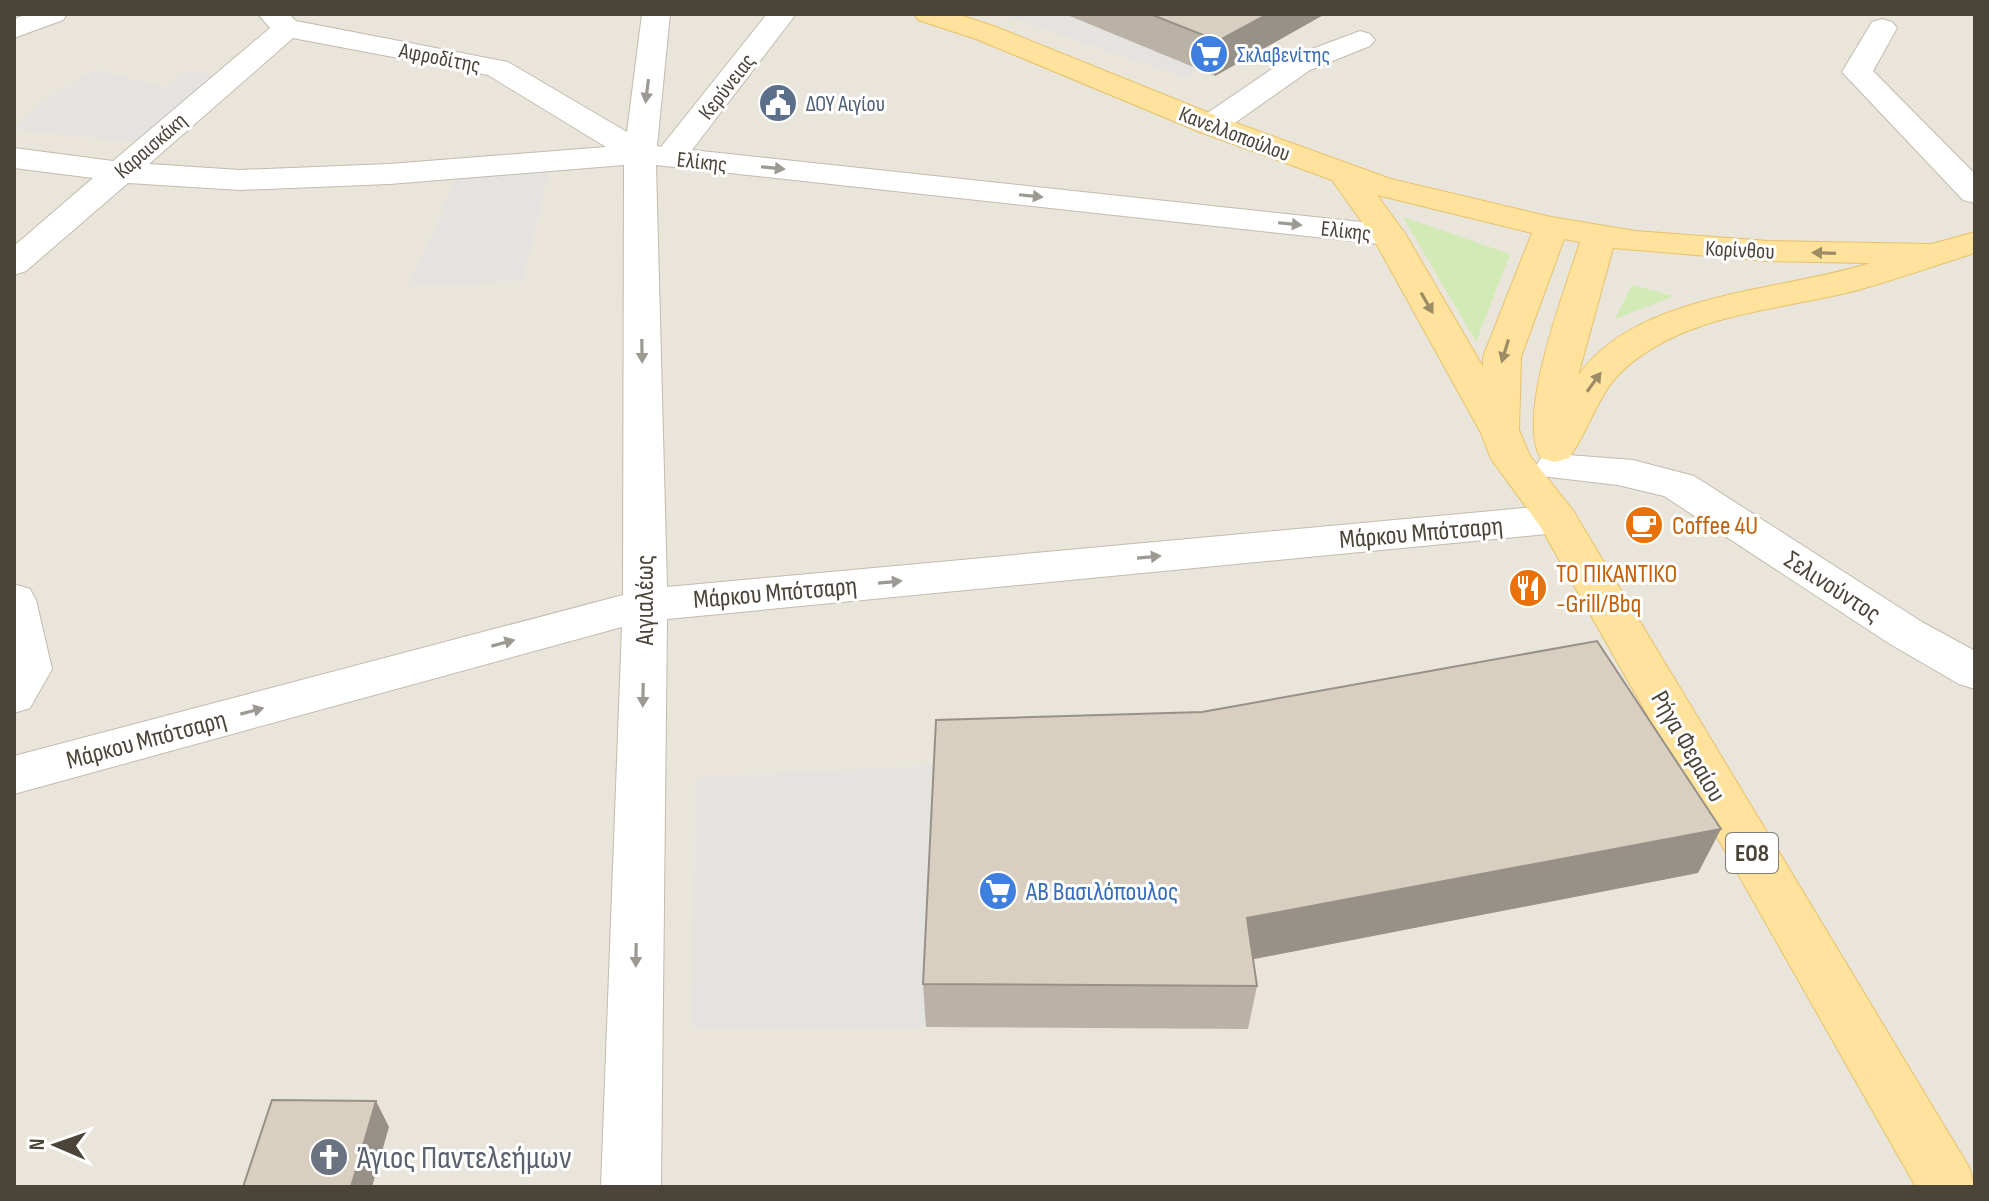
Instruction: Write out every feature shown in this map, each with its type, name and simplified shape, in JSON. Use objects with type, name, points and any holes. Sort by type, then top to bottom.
[{"type":"main road","name":"Κανελλοπούλου","points":[[928,14],[986,33],[1211,125],[1380,186],[1464,225],[1594,250]]},
{"type":"main road","name":"Ρήγα Φεραίου","points":[[1344,173],[1389,235],[1501,433],[1511,459],[1557,519],[1948,1187]]},
{"type":"main road","name":"ΕΟ8","points":[[1501,433],[1499,394],[1502,357],[1546,239]]},
{"type":"main road","name":"Κορίνθου","points":[[1847,282],[1975,242]]},
{"type":"main road","name":"Κορίνθου","points":[[1594,250],[1662,244],[1768,251],[1930,254]]},
{"type":"main road","name":"ΕΟ8","points":[[1557,519],[1553,398],[1594,250]]},
{"type":"main road","points":[[1594,250],[1696,277],[1847,282]]},
{"type":"main road","points":[[1555,458],[1595,380],[1605,367],[1638,343],[1665,328],[1707,313],[1847,282]]},
{"type":"street","points":[[14,29],[53,14]]},
{"type":"street","name":"Αιγιαλέως","points":[[631,1187],[656,14]]},
{"type":"street","name":"Κερύνειας","points":[[655,156],[782,14]]},
{"type":"street","name":"Αφροδίτης","points":[[280,21],[497,68],[655,156]]},
{"type":"street","name":"Καραισκάκη","points":[[14,264],[280,21]]},
{"type":"street","points":[[1882,28],[1857,72],[1975,193]]},
{"type":"street","points":[[1211,125],[1299,64],[1360,40]]},
{"type":"street","name":"Ελίκης","points":[[14,158],[118,172],[240,180],[305,179],[655,156],[1389,235]]},
{"type":"street","name":"Σελινούντος","points":[[1555,458],[1651,476],[1679,486],[1906,633],[1975,672]]},
{"type":"street","name":"Μάρκου Μπότσαρη","points":[[14,775],[645,605],[1557,519]]},
{"type":"street","points":[[14,600],[29,669],[14,696]]},
{"type":"shaded area","points":[[14,14],[1975,14],[1975,1187],[14,1187]]},
{"type":"shaded area","points":[[1000,14],[1064,14],[1199,69],[1187,78]]},
{"type":"shaded area","points":[[97,70],[165,88],[187,71],[216,74],[135,142],[14,129],[50,96]]},
{"type":"shaded area","points":[[550,168],[523,281],[408,286],[458,176]]},
{"type":"shaded area","points":[[937,765],[926,1027],[693,1029],[695,778]]},
{"type":"green space","points":[[1403,217],[1510,254],[1476,342]]},
{"type":"green space","points":[[1632,285],[1674,296],[1615,319]]},
{"type":"building","points":[[1150,14],[1268,14],[1218,41]]},
{"type":"building","points":[[1597,641],[1721,829],[1247,918],[1257,986],[923,984],[936,720],[1202,712]]},
{"type":"building","points":[[272,1100],[376,1101],[351,1187],[243,1187]]},
{"type":"place","name":"Σκλαβενίτης","points":[[1209,54]]},
{"type":"place","name":"ΔΟΥ Αιγίου","points":[[778,103]]},
{"type":"place","name":"Coffee 4U","points":[[1644,525]]},
{"type":"place","name":"ΤΟ ΠΙΚΑΝΤΙΚΟ -Grill/Bbq","points":[[1528,588]]},
{"type":"place","name":"ΑΒ Βασιλόπουλος","points":[[998,891]]},
{"type":"place","name":"Άγιος Παντελεήμων","points":[[329,1157]]}]
